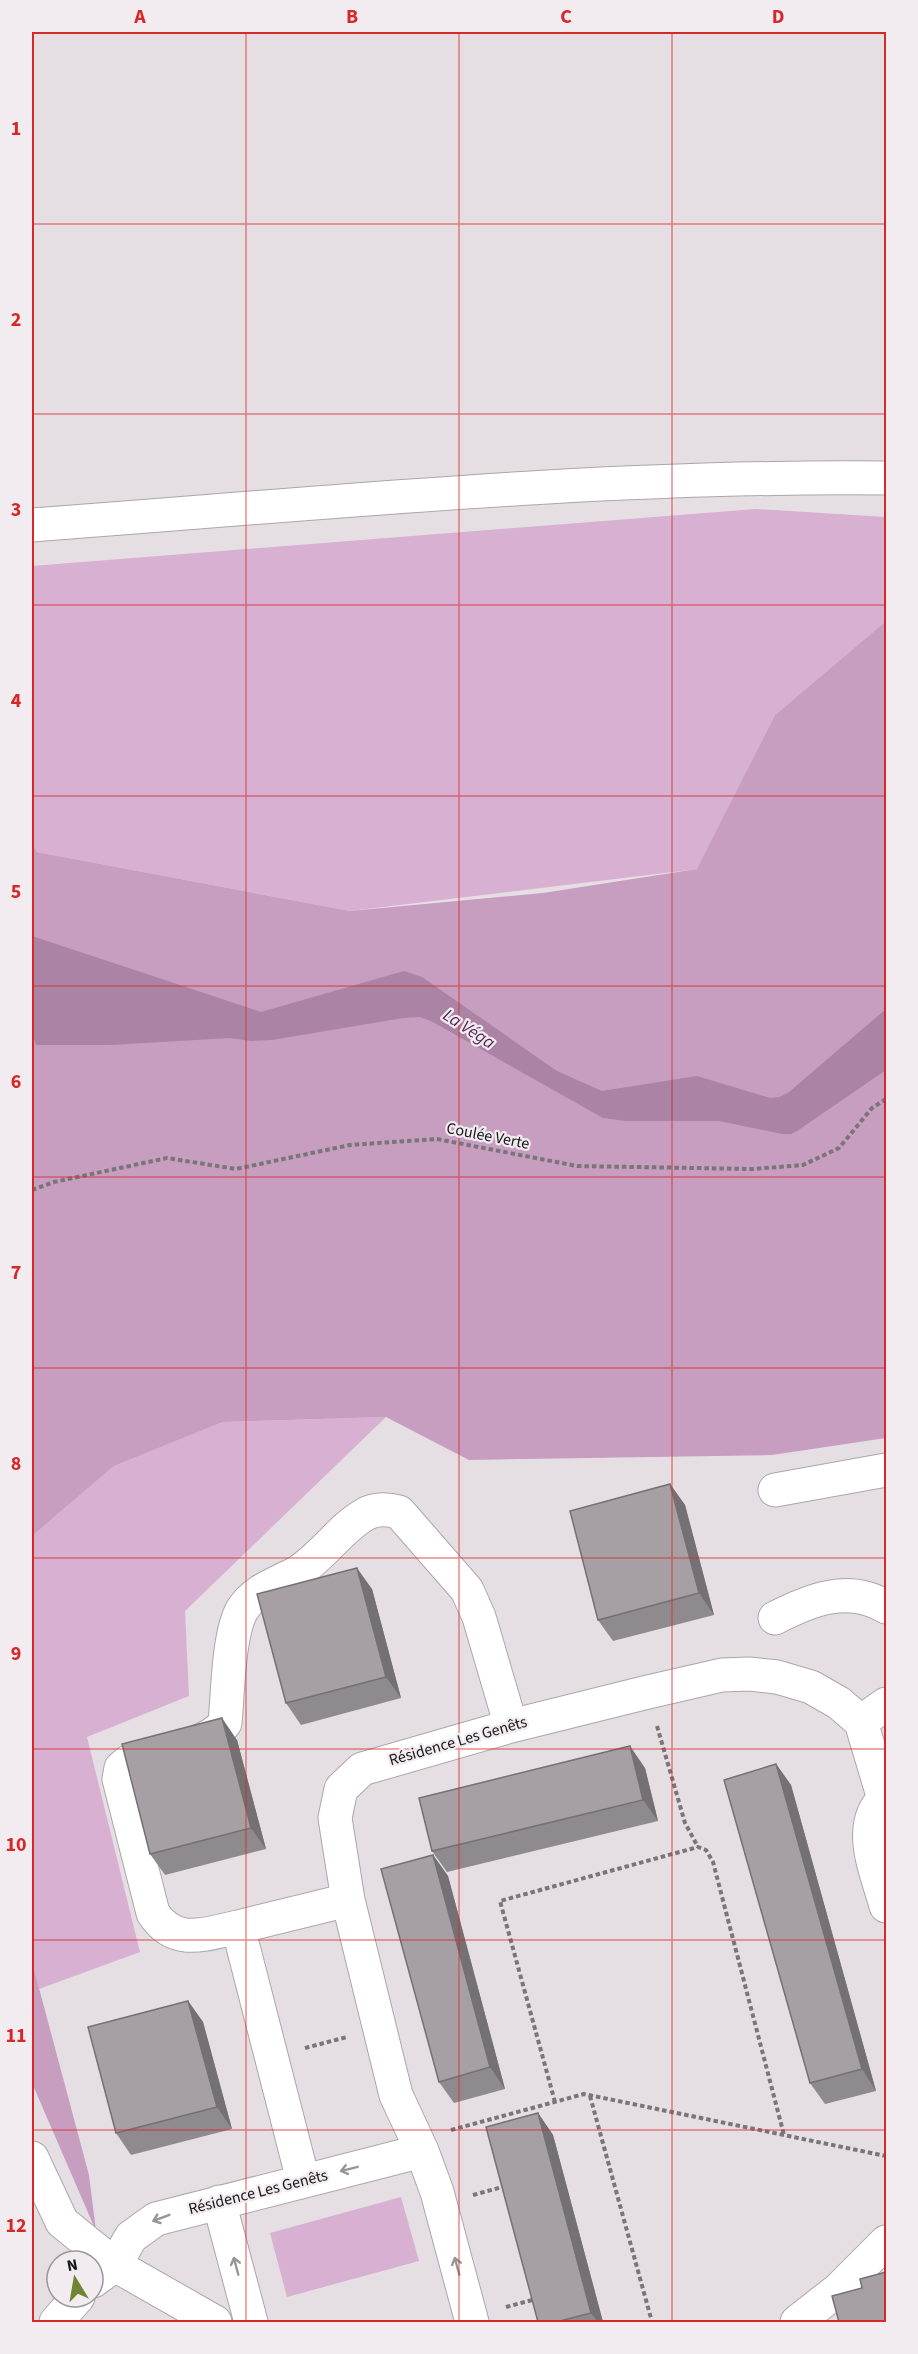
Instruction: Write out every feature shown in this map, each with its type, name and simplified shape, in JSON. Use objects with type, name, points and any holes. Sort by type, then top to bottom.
[{"type":"street","points":[[32,525],[574,485],[680,480],[886,478]]},
{"type":"street","points":[[775,1490],[886,1470]]},
{"type":"street","points":[[348,1900],[238,1927],[187,1936],[176,1934],[161,1924],[153,1913],[119,1779],[121,1768],[128,1762],[206,1739],[218,1732],[225,1723],[234,1633],[242,1610],[253,1598],[267,1587],[300,1571],[365,1514],[385,1508],[399,1512],[467,1590],[479,1617],[511,1726]]},
{"type":"street","points":[[775,1618],[804,1603],[830,1595],[854,1596],[886,1607]]},
{"type":"street","name":"Résidence Les Genêts","points":[[472,2322],[437,2192],[396,2095],[379,2027],[348,1900],[335,1818],[341,1789],[362,1768],[511,1726],[722,1675],[749,1674],[777,1677],[812,1688],[839,1703],[874,1713],[885,1798],[874,1811],[869,1826],[870,1843],[886,1906]]},
{"type":"street","points":[[238,1927],[303,2181]]},
{"type":"street","name":"Résidence Les Genêts","points":[[105,2272],[131,2237],[156,2219],[303,2181],[419,2145]]},
{"type":"street","points":[[32,2158],[62,2222],[84,2249]]},
{"type":"street","points":[[219,2202],[251,2322]]},
{"type":"street","points":[[797,2322],[840,2289],[886,2242]]},
{"type":"street","points":[[105,2273],[215,2322]]},
{"type":"street","points":[[56,2322],[67,2309]]},
{"type":"path","name":"Coulée Verte","points":[[32,1190],[54,1182],[167,1158],[236,1169],[350,1145],[437,1138],[577,1166],[753,1169],[803,1165],[839,1148],[873,1108],[886,1099]]},
{"type":"path","points":[[648,1692],[685,1823],[698,1847]]},
{"type":"path","points":[[555,2102],[501,1901],[698,1847],[706,1850],[713,1862],[784,2135]]},
{"type":"path","points":[[273,2057],[379,2027]]},
{"type":"path","points":[[419,2145],[584,2094],[886,2156]]},
{"type":"path","points":[[590,2096],[652,2322]]},
{"type":"shaded area","points":[[756,509],[886,517],[886,621],[775,715],[698,869],[350,911],[37,852],[32,844],[32,566]]},
{"type":"shaded area","points":[[886,621],[886,1438],[772,1455],[469,1460],[386,1417],[223,1422],[114,1466],[32,1536],[32,844],[37,852],[350,911],[543,893],[697,869],[775,715]]},
{"type":"shaded area","points":[[386,1417],[185,1611],[189,1696],[87,1737],[140,1952],[39,1989],[32,1962],[32,1536],[114,1466],[223,1422]]},
{"type":"shaded area","points":[[32,1962],[89,2175],[96,2231],[32,2083]]},
{"type":"shaded area","points":[[401,2197],[419,2261],[287,2297],[270,2233]]},
{"type":"water","name":"La Véga","points":[[32,936],[261,1012],[404,971],[422,977],[557,1071],[602,1091],[697,1076],[770,1098],[779,1097],[789,1092],[886,1009],[886,1070],[797,1131],[782,1134],[719,1121],[626,1121],[603,1118],[431,1021],[420,1017],[272,1040],[251,1041],[230,1038],[110,1045],[36,1045],[32,1033]]},
{"type":"building","points":[[670,1484],[699,1593],[598,1620],[570,1511]]},
{"type":"building","points":[[357,1568],[386,1677],[286,1703],[257,1594]]},
{"type":"building","points":[[222,1718],[251,1828],[150,1854],[122,1744]]},
{"type":"building","points":[[630,1746],[643,1800],[432,1851],[419,1798]]},
{"type":"building","points":[[776,1764],[862,2069],[810,2083],[724,1780]]},
{"type":"building","points":[[433,1855],[490,2067],[439,2082],[381,1869]]},
{"type":"building","points":[[188,2001],[217,2107],[116,2133],[88,2027]]},
{"type":"building","points":[[538,2113],[591,2313],[556,2322],[538,2322],[486,2127]]},
{"type":"building","points":[[886,2272],[886,2322],[839,2322],[832,2296],[862,2288],[860,2279]]}]
